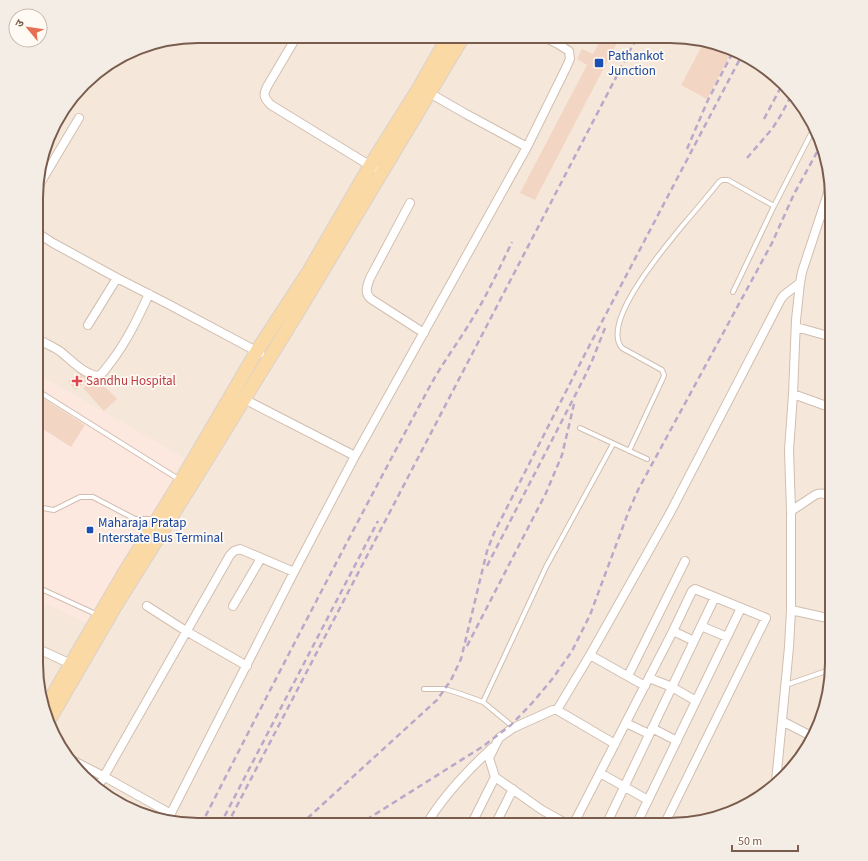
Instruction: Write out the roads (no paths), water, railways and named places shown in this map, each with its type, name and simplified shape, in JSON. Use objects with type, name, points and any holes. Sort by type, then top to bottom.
[{"type":"main road","points":[[52,715],[103,618],[123,575],[163,521],[186,484],[244,399],[382,172],[424,90],[445,43]]},
{"type":"main road","points":[[186,484],[257,351],[309,271],[370,166],[458,43]]},
{"type":"main road","points":[[48,702],[70,664],[103,618]]},
{"type":"street","points":[[294,43],[265,90],[264,96],[266,100],[271,105],[382,172]]},
{"type":"street","points":[[170,815],[355,456],[527,147],[570,59],[569,51],[562,43]]},
{"type":"street","points":[[424,90],[527,147]]},
{"type":"street","points":[[44,176],[80,118]]},
{"type":"street","points":[[410,203],[370,278],[367,286],[367,292],[371,299],[424,333]]},
{"type":"street","points":[[777,776],[786,685],[791,610],[791,511],[789,450],[796,327],[802,272],[825,207]]},
{"type":"street","points":[[43,237],[117,278],[257,351],[269,359]]},
{"type":"street","points":[[88,325],[117,278]]},
{"type":"street","points":[[557,710],[670,514],[781,299],[800,283]]},
{"type":"street","points":[[43,342],[60,351],[88,373],[99,376],[116,356],[129,336],[148,294]]},
{"type":"street","points":[[796,327],[825,335]]},
{"type":"street","points":[[793,394],[825,405]]},
{"type":"street","points":[[244,399],[355,456]]},
{"type":"street","points":[[791,511],[815,495],[825,494]]},
{"type":"street","points":[[100,783],[230,554],[234,551],[240,550],[294,572]]},
{"type":"street","points":[[233,606],[261,558]]},
{"type":"street","points":[[628,676],[685,561]]},
{"type":"street","points":[[577,818],[693,589],[695,589],[766,618],[667,818]]},
{"type":"street","points":[[609,818],[715,597]]},
{"type":"street","points":[[147,606],[186,631],[247,666]]},
{"type":"street","points":[[639,818],[741,608]]},
{"type":"street","points":[[791,610],[825,617]]},
{"type":"street","points":[[702,626],[727,637]]},
{"type":"street","points":[[673,631],[694,641]]},
{"type":"street","points":[[43,651],[70,664]]},
{"type":"street","points":[[590,655],[645,686]]},
{"type":"street","points":[[649,678],[672,687],[696,701]]},
{"type":"street","points":[[556,818],[542,810],[495,777],[489,758],[499,738],[513,728],[553,710],[557,710],[615,744]]},
{"type":"street","points":[[782,721],[808,734]]},
{"type":"street","points":[[626,723],[677,741]]},
{"type":"street","points":[[430,818],[462,777],[495,745]]},
{"type":"street","points":[[81,764],[103,776],[165,814]]},
{"type":"street","points":[[600,773],[648,800]]},
{"type":"street","points":[[474,818],[495,777]]},
{"type":"street","points":[[498,818],[512,789]]},
{"type":"lane","points":[[733,292],[774,206],[811,134]]},
{"type":"lane","points":[[629,451],[664,375],[662,370],[622,348],[619,344],[617,339],[618,326],[622,312],[628,301],[652,264],[718,182],[728,180],[774,206]]},
{"type":"lane","points":[[43,394],[186,484]]},
{"type":"lane","points":[[580,428],[647,459]]},
{"type":"lane","points":[[483,702],[546,567],[613,444]]},
{"type":"lane","points":[[43,508],[54,510],[80,497],[93,497],[135,519],[163,521]]},
{"type":"lane","points":[[43,589],[103,618]]},
{"type":"lane","points":[[786,685],[825,671]]},
{"type":"lane","points":[[424,689],[445,689],[483,702],[513,728]]},
{"type":"railway","points":[[231,818],[634,43]]},
{"type":"railway","points":[[687,149],[708,100],[731,56]]},
{"type":"railway","points":[[308,818],[437,700],[451,680],[461,659],[487,551],[494,533],[585,354],[740,59]]},
{"type":"railway","points":[[764,119],[780,88]]},
{"type":"railway","points":[[747,158],[772,129],[789,99]]},
{"type":"railway","points":[[369,818],[482,747],[511,725],[553,678],[572,651],[590,615],[638,490],[772,243],[794,194],[818,151]]},
{"type":"railway","points":[[205,818],[401,440],[435,377],[469,325],[494,280],[512,242]]},
{"type":"railway","points":[[487,566],[583,380],[605,328]]},
{"type":"railway","points":[[467,646],[546,493],[562,455],[574,404]]},
{"type":"railway","points":[[224,818],[378,521]]},
{"type":"place","name":"Pathankot Junction","points":[[599,63]]},
{"type":"place","name":"Sandhu Hospital","points":[[77,381]]},
{"type":"place","name":"Maharaja Pratap Interstate Bus Terminal","points":[[90,530]]}]
